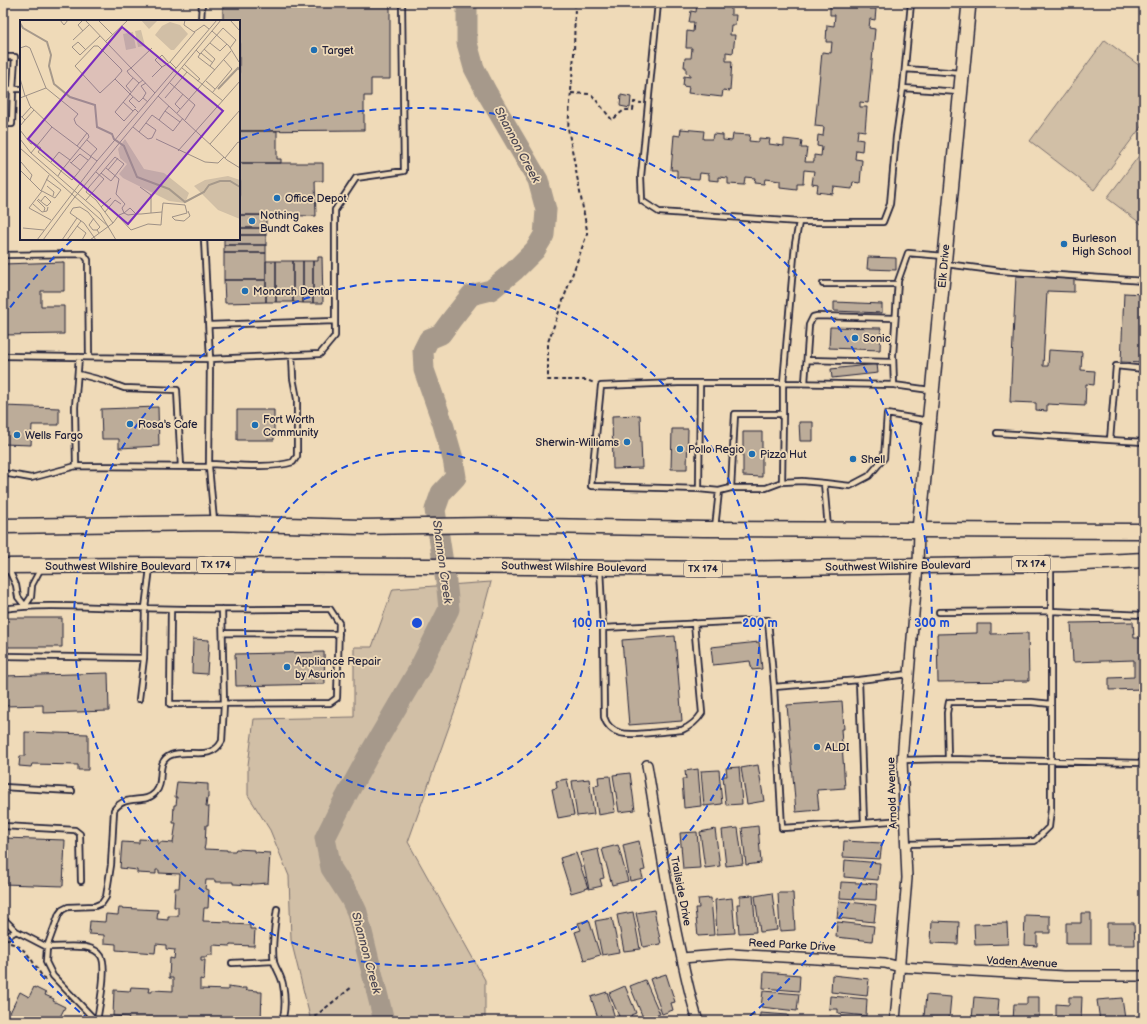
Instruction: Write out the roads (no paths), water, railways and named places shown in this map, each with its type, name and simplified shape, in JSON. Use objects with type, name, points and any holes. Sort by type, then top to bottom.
[{"type":"main road","points":[[3,526],[214,523],[361,527],[489,526],[828,530],[1144,531]]},
{"type":"main road","name":"Southwest Wilshire Boulevard","points":[[5,566],[487,566],[722,569],[1052,564],[1144,560]]},
{"type":"street","name":"Elk Drive","points":[[920,530],[970,3]]},
{"type":"street","name":"Arnold Avenue","points":[[895,1021],[906,878],[902,760],[920,530]]},
{"type":"street","name":"Trailside Drive","points":[[647,765],[667,887],[693,1006],[698,1021]]},
{"type":"street","name":"Reed Parke Drive","points":[[682,958],[731,954],[885,963],[900,966]]},
{"type":"street","name":"Vaden Avenue","points":[[900,966],[1064,976],[1144,976]]},
{"type":"lane","points":[[201,20],[202,3]]},
{"type":"lane","points":[[3,356],[210,359],[320,354],[335,336],[334,210],[356,178],[404,171],[402,3]]},
{"type":"lane","points":[[658,3],[641,176],[642,201],[659,212],[799,222],[883,222],[890,204],[911,3]]},
{"type":"lane","points":[[3,57],[15,57],[12,124],[3,124]]},
{"type":"lane","points":[[905,69],[963,73]]},
{"type":"lane","points":[[903,88],[961,92]]},
{"type":"lane","points":[[3,89],[20,89]]},
{"type":"lane","points":[[782,482],[784,414],[782,383],[799,222]]},
{"type":"lane","points":[[204,240],[210,359],[209,466],[214,523]]},
{"type":"lane","points":[[894,385],[893,362],[898,284],[908,253],[1000,271],[1144,281]]},
{"type":"lane","points":[[3,254],[84,254],[88,260],[89,357]]},
{"type":"lane","points":[[824,284],[898,284]]},
{"type":"lane","points":[[805,383],[809,325],[813,317],[895,318]]},
{"type":"lane","points":[[209,325],[335,321]]},
{"type":"lane","points":[[3,474],[31,478],[76,466],[180,467],[285,465],[294,462],[297,456],[297,399],[293,378],[292,355]]},
{"type":"lane","points":[[76,466],[75,407],[79,357]]},
{"type":"lane","points":[[807,360],[893,362]]},
{"type":"lane","points":[[1110,440],[1116,366],[1144,369]]},
{"type":"lane","points":[[78,374],[124,388],[177,390],[180,467]]},
{"type":"lane","points":[[930,421],[887,414],[884,458],[869,476],[850,486],[802,481],[782,482],[766,488],[731,488],[719,491],[699,489],[590,486],[601,386],[678,383],[805,383],[894,385],[933,390]]},
{"type":"lane","points":[[699,489],[700,384]]},
{"type":"lane","points":[[731,488],[735,414],[784,414]]},
{"type":"lane","points":[[998,433],[1144,442]]},
{"type":"lane","points":[[824,484],[828,530]]},
{"type":"lane","points":[[715,529],[719,491]]},
{"type":"lane","points":[[906,844],[1035,841],[1049,827],[1051,808],[1052,564]]},
{"type":"lane","points":[[139,699],[144,658],[145,608],[150,565]]},
{"type":"lane","points":[[5,566],[16,585],[18,597],[25,606]]},
{"type":"lane","points":[[25,606],[31,598],[32,585],[42,566]]},
{"type":"lane","points":[[600,568],[603,628],[604,717],[608,726],[612,730],[628,735],[682,730],[690,727],[699,717],[702,713],[694,623]]},
{"type":"lane","points":[[3,609],[25,606],[330,610],[339,623],[337,698],[330,704],[170,704],[171,609]]},
{"type":"lane","points":[[96,1021],[52,976],[46,962],[47,947],[59,914],[62,910],[102,904],[106,897],[110,871],[114,810],[118,804],[124,801],[150,797],[155,793],[159,788],[162,763],[171,755],[202,754],[216,749],[220,745],[222,740],[224,704],[222,609]]},
{"type":"lane","points":[[939,612],[1051,611],[1144,615]]},
{"type":"lane","points":[[603,628],[768,620],[774,687],[782,828],[904,820]]},
{"type":"lane","points":[[223,633],[339,634]]},
{"type":"lane","points":[[3,656],[144,658]]},
{"type":"lane","points":[[774,687],[909,674]]},
{"type":"lane","points":[[859,680],[864,823]]},
{"type":"lane","points":[[948,759],[947,713],[949,702],[1032,702],[1051,704]]},
{"type":"lane","points":[[902,760],[948,759],[1144,763]]},
{"type":"lane","points":[[3,787],[72,791]]},
{"type":"lane","points":[[3,826],[75,830],[80,834],[81,881]]},
{"type":"lane","points":[[277,909],[274,961],[283,984],[285,1004],[283,1018],[281,1021]]},
{"type":"lane","points":[[3,922],[7,922],[16,931],[47,947],[86,947],[101,956],[104,964],[103,977],[96,1021]]},
{"type":"lane","points":[[3,936],[8,936],[16,931]]},
{"type":"lane","points":[[232,963],[274,961]]},
{"type":"waterway","name":"Shannon Creek","points":[[384,1021],[357,912],[351,899],[331,868],[325,838],[367,758],[418,671],[449,609],[435,510],[441,493],[456,477],[453,459],[443,424],[424,370],[423,351],[429,339],[441,334],[471,295],[491,290],[514,271],[535,250],[544,235],[546,210],[538,180],[474,68],[467,43],[467,3]]},
{"type":"place","name":"Target","points":[[314,50]]},
{"type":"place","name":"Office Depot","points":[[277,198]]},
{"type":"place","name":"Nothing Bundt Cakes","points":[[252,221]]},
{"type":"place","name":"Burleson High School","points":[[1064,244]]},
{"type":"place","name":"Monarch Dental","points":[[245,291]]},
{"type":"place","name":"Sonic","points":[[855,338]]},
{"type":"place","name":"Rosa's Cafe","points":[[130,424]]},
{"type":"place","name":"Fort Worth Community","points":[[255,425]]},
{"type":"place","name":"Wells Fargo","points":[[17,435]]},
{"type":"place","name":"Sherwin-Williams","points":[[627,442]]},
{"type":"place","name":"Pollo Regio","points":[[680,449]]},
{"type":"place","name":"Pizza Hut","points":[[752,454]]},
{"type":"place","name":"Shell","points":[[853,459]]},
{"type":"place","name":"Appliance Repair by Asurion","points":[[287,667]]},
{"type":"place","name":"ALDI","points":[[817,747]]}]
